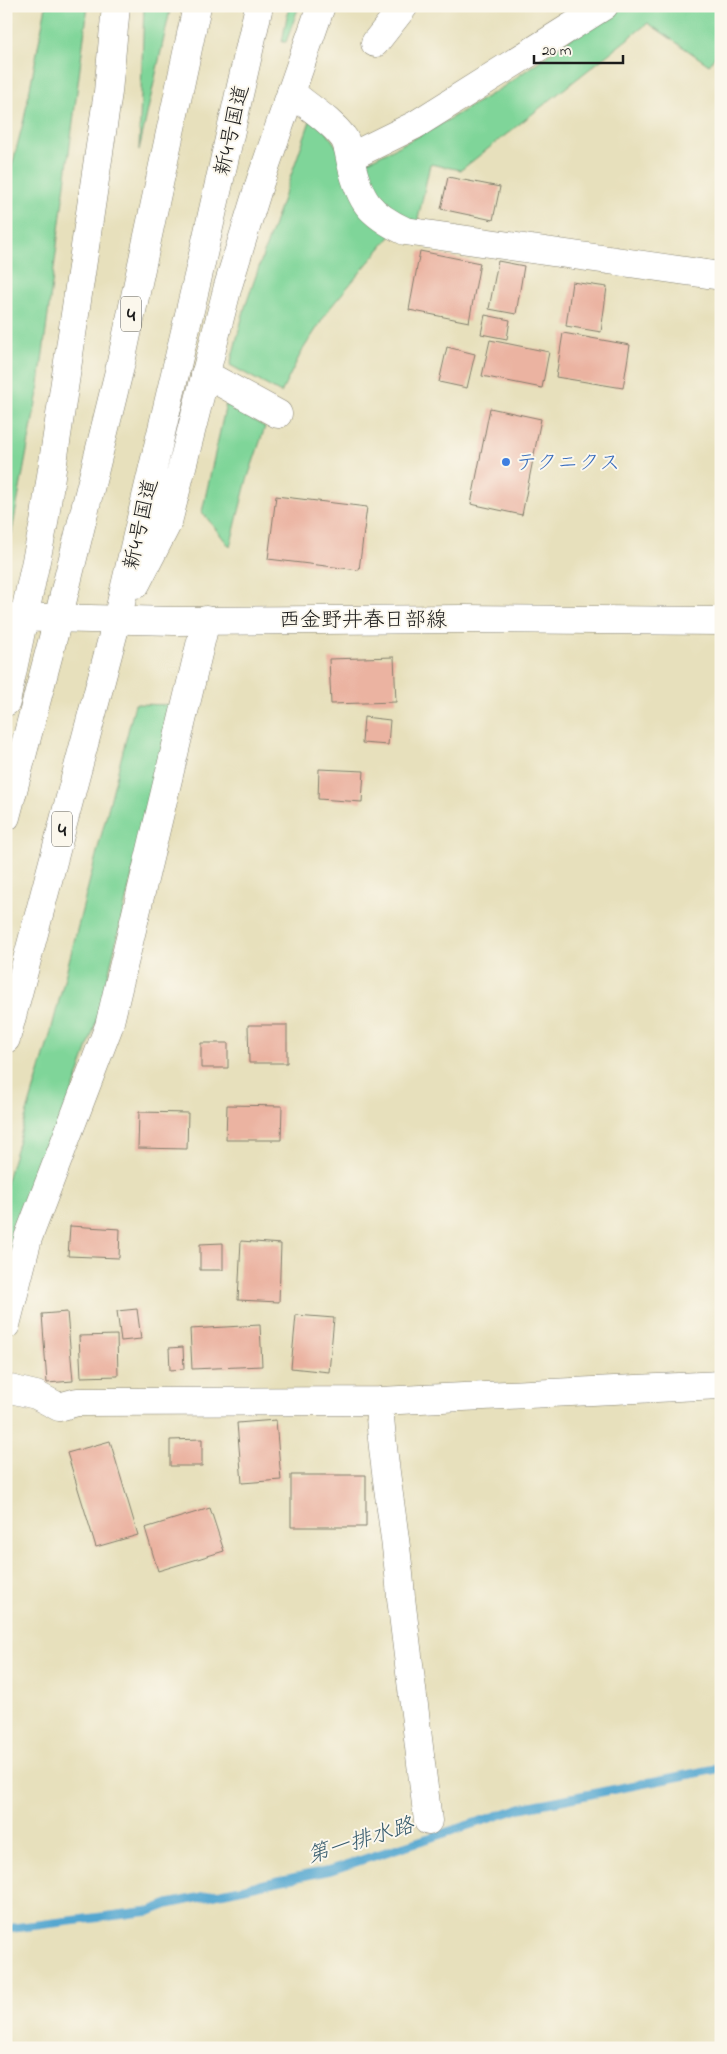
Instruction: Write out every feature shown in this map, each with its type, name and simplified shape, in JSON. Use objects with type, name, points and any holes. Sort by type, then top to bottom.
[{"type":"main road","points":[[6,702],[15,618],[47,503],[108,92],[116,6]]},
{"type":"main road","name":"4","points":[[6,817],[58,619],[120,367],[197,6]]},
{"type":"main road","name":"新4号国道","points":[[6,1039],[118,620],[259,6]]},
{"type":"main road","name":"4","points":[[118,620],[168,522],[231,276],[321,6]]},
{"type":"main road","points":[[375,43],[404,6]]},
{"type":"main road","points":[[350,157],[415,125],[604,6]]},
{"type":"main road","points":[[291,92],[307,107],[318,112],[344,138],[360,192],[368,207],[385,222],[405,231],[721,276]]},
{"type":"main road","points":[[205,374],[278,414]]},
{"type":"main road","name":"西金野井春日部線","points":[[15,618],[118,620],[464,619],[721,621]]},
{"type":"main road","points":[[6,1325],[28,1238],[109,1026],[206,620]]},
{"type":"main road","points":[[6,1388],[36,1395],[59,1407],[77,1402],[379,1401],[721,1385]]},
{"type":"main road","points":[[379,1401],[381,1438],[399,1563],[401,1598],[428,1821]]},
{"type":"green space","points":[[46,6],[88,6],[38,392],[11,537],[6,541],[6,189],[24,119]]},
{"type":"green space","points":[[144,6],[171,6],[139,150]]},
{"type":"green space","points":[[289,6],[299,6],[286,42],[282,42]]},
{"type":"green space","points":[[616,6],[721,6],[721,46],[709,65],[648,23],[461,170],[430,164],[417,224],[381,210],[362,164],[431,130],[503,87]]},
{"type":"green space","points":[[311,118],[324,128],[394,232],[330,308],[302,351],[281,393],[230,365],[245,307]]},
{"type":"green space","points":[[226,404],[265,427],[246,483],[230,547],[202,512]]},
{"type":"green space","points":[[135,704],[173,705],[101,1005],[6,1282],[6,1183],[49,1039]]},
{"type":"building","points":[[448,177],[500,187],[493,220],[441,209]]},
{"type":"building","points":[[420,251],[480,263],[469,322],[409,310]]},
{"type":"building","points":[[498,261],[524,266],[516,314],[489,309]]},
{"type":"building","points":[[572,282],[607,287],[601,332],[566,326]]},
{"type":"building","points":[[485,315],[510,320],[507,339],[481,334]]},
{"type":"building","points":[[563,333],[630,345],[623,388],[556,377]]},
{"type":"building","points":[[490,340],[549,352],[542,388],[482,376]]},
{"type":"building","points":[[447,347],[475,354],[467,388],[439,382]]},
{"type":"building","name":"テクニクス","points":[[490,408],[541,419],[522,515],[471,504]]},
{"type":"building","points":[[276,496],[367,507],[359,570],[268,559]]},
{"type":"building","points":[[394,657],[396,702],[331,704],[329,659]]},
{"type":"building","points":[[364,717],[390,720],[388,745],[362,743]]},
{"type":"building","points":[[319,769],[364,771],[362,802],[318,799]]},
{"type":"building","points":[[248,1025],[287,1025],[287,1063],[249,1063]]},
{"type":"building","points":[[201,1043],[228,1043],[228,1068],[201,1068]]},
{"type":"building","points":[[227,1105],[282,1106],[281,1140],[226,1140]]},
{"type":"building","points":[[139,1112],[188,1113],[187,1149],[138,1148]]},
{"type":"building","points":[[70,1226],[120,1229],[119,1258],[68,1256]]},
{"type":"building","points":[[241,1241],[281,1244],[279,1302],[238,1300]]},
{"type":"building","points":[[223,1243],[223,1270],[200,1270],[200,1244]]},
{"type":"building","points":[[137,1309],[141,1339],[121,1341],[117,1311]]},
{"type":"building","points":[[67,1312],[73,1381],[47,1383],[42,1314]]},
{"type":"building","points":[[296,1315],[334,1318],[329,1372],[291,1368]]},
{"type":"building","points":[[260,1325],[262,1366],[192,1369],[190,1329]]},
{"type":"building","points":[[117,1335],[118,1376],[81,1377],[79,1336]]},
{"type":"building","points":[[183,1347],[184,1369],[170,1370],[169,1348]]},
{"type":"building","points":[[276,1420],[281,1480],[242,1483],[237,1423]]},
{"type":"building","points":[[202,1439],[202,1466],[170,1466],[170,1440]]},
{"type":"building","points":[[110,1441],[138,1535],[96,1547],[67,1453]]},
{"type":"building","points":[[291,1475],[366,1475],[366,1527],[291,1527]]},
{"type":"building","points":[[210,1508],[224,1551],[158,1571],[145,1528]]},
{"type":"waterway","name":"第一排水路","points":[[6,1929],[150,1911],[168,1904],[331,1870],[521,1808],[721,1768]]},
{"type":"place","name":"テクニクス","points":[[506,462]]}]
